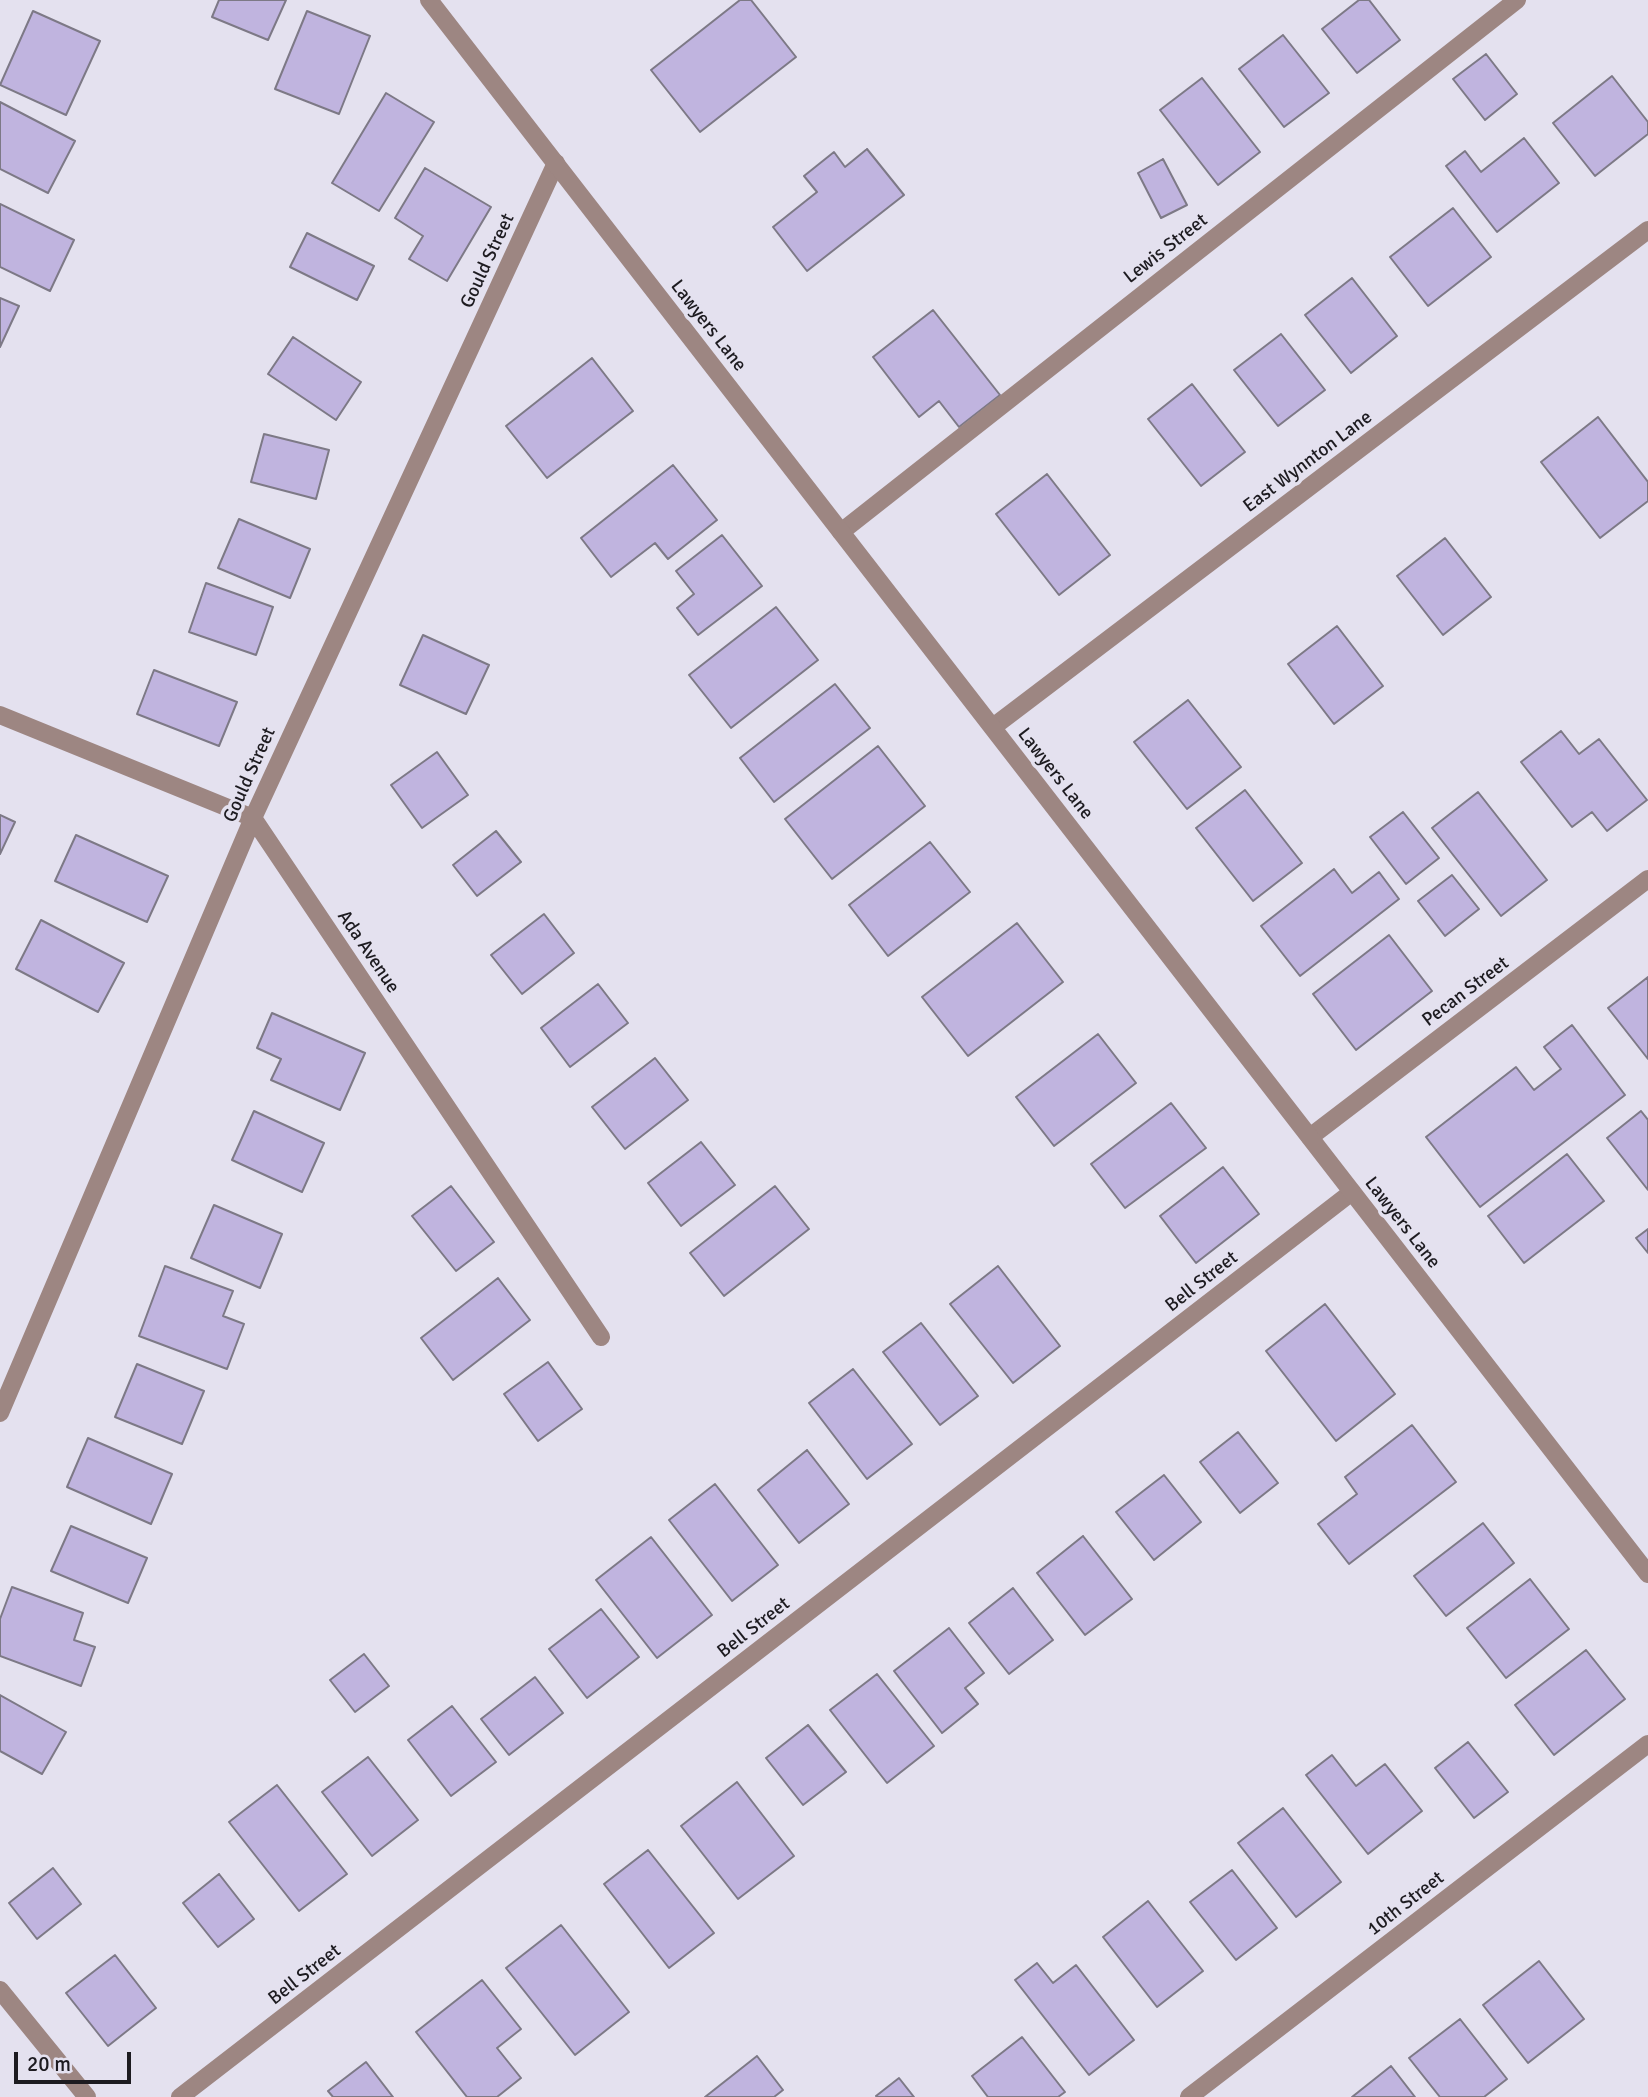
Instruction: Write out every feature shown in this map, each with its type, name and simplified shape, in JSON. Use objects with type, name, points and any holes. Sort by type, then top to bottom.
[{"type":"street","name":"Lawyers Lane","points":[[429,0],[1648,1574]]},
{"type":"street","name":"Lewis Street","points":[[841,532],[1517,0]]},
{"type":"street","name":"Gould Street","points":[[0,1413],[253,818],[556,163]]},
{"type":"street","name":"East Wynnton Lane","points":[[993,727],[1648,230]]},
{"type":"street","points":[[0,715],[253,818]]},
{"type":"street","name":"Ada Avenue","points":[[253,818],[601,1337]]},
{"type":"street","name":"Pecan Street","points":[[1310,1137],[1648,879]]},
{"type":"street","name":"Bell Street","points":[[180,2097],[1352,1192]]},
{"type":"street","name":"10th Street","points":[[1189,2097],[1648,1744]]},
{"type":"street","points":[[0,1990],[87,2097]]},
{"type":"building","points":[[219,0],[286,0],[268,40],[212,17]]},
{"type":"building","points":[[740,0],[751,0],[796,57],[700,132],[651,70]]},
{"type":"building","points":[[1359,0],[1369,0],[1400,40],[1357,73],[1322,29]]},
{"type":"building","points":[[33,11],[100,41],[66,115],[0,85]]},
{"type":"building","points":[[307,11],[370,36],[339,114],[275,89]]},
{"type":"building","points":[[1283,35],[1329,93],[1284,127],[1239,69]]},
{"type":"building","points":[[1486,54],[1517,94],[1485,120],[1453,79]]},
{"type":"building","points":[[1612,76],[1648,122],[1648,134],[1595,176],[1553,123]]},
{"type":"building","points":[[1202,78],[1260,152],[1218,185],[1160,110]]},
{"type":"building","points":[[386,93],[434,122],[379,211],[332,183]]},
{"type":"building","points":[[0,102],[75,141],[48,193],[0,169]]},
{"type":"building","points":[[1524,138],[1559,183],[1497,232],[1446,166],[1465,151],[1481,172]]},
{"type":"building","points":[[867,149],[904,195],[807,271],[773,227],[817,192],[804,176],[834,152],[845,167]]},
{"type":"building","points":[[1163,159],[1187,205],[1161,218],[1138,173]]},
{"type":"building","points":[[425,168],[491,207],[447,281],[409,259],[423,236],[395,218]]},
{"type":"building","points":[[0,204],[74,240],[50,291],[0,267]]},
{"type":"building","points":[[1453,208],[1491,257],[1428,306],[1390,257]]},
{"type":"building","points":[[307,233],[374,266],[357,300],[290,267]]},
{"type":"building","points":[[1352,278],[1397,336],[1351,373],[1305,315]]},
{"type":"building","points":[[0,298],[19,306],[0,347]]},
{"type":"building","points":[[933,310],[1000,395],[959,427],[939,401],[919,417],[873,357]]},
{"type":"building","points":[[1281,334],[1325,390],[1278,426],[1234,370]]},
{"type":"building","points":[[293,337],[361,382],[336,420],[268,374]]},
{"type":"building","points":[[592,358],[633,411],[547,478],[506,426]]},
{"type":"building","points":[[1192,384],[1245,452],[1201,486],[1148,419]]},
{"type":"building","points":[[1598,417],[1648,482],[1648,501],[1600,538],[1541,462]]},
{"type":"building","points":[[264,434],[329,450],[316,499],[251,482]]},
{"type":"building","points":[[673,465],[717,520],[668,559],[655,543],[611,577],[581,538]]},
{"type":"building","points":[[1047,474],[1110,555],[1059,595],[996,514]]},
{"type":"building","points":[[239,519],[310,549],[290,598],[218,568]]},
{"type":"building","points":[[722,535],[762,586],[698,635],[677,608],[694,594],[676,571]]},
{"type":"building","points":[[1445,538],[1491,597],[1443,635],[1397,576]]},
{"type":"building","points":[[206,583],[273,607],[256,655],[189,632]]},
{"type":"building","points":[[776,607],[818,660],[731,728],[689,675]]},
{"type":"building","points":[[1337,626],[1383,686],[1334,724],[1288,664]]},
{"type":"building","points":[[423,635],[489,665],[466,714],[400,685]]},
{"type":"building","points":[[154,670],[237,702],[219,746],[137,714]]},
{"type":"building","points":[[835,684],[870,728],[774,802],[740,758]]},
{"type":"building","points":[[1188,700],[1241,767],[1187,809],[1134,742]]},
{"type":"building","points":[[1561,731],[1579,754],[1599,739],[1647,800],[1607,831],[1592,812],[1572,827],[1521,762]]},
{"type":"building","points":[[878,746],[925,806],[832,879],[785,819]]},
{"type":"building","points":[[437,752],[468,795],[422,828],[391,785]]},
{"type":"building","points":[[1245,790],[1302,863],[1253,901],[1196,828]]},
{"type":"building","points":[[1478,792],[1547,880],[1501,916],[1432,828]]},
{"type":"building","points":[[1403,812],[1439,858],[1406,884],[1370,837]]},
{"type":"building","points":[[0,815],[15,822],[0,854]]},
{"type":"building","points":[[496,831],[521,862],[477,896],[453,865]]},
{"type":"building","points":[[76,835],[168,876],[147,922],[55,881]]},
{"type":"building","points":[[930,842],[970,892],[888,956],[849,905]]},
{"type":"building","points":[[1334,869],[1352,893],[1379,872],[1399,899],[1300,976],[1261,926]]},
{"type":"building","points":[[1452,875],[1479,909],[1445,936],[1418,901]]},
{"type":"building","points":[[544,914],[574,953],[522,994],[491,955]]},
{"type":"building","points":[[41,920],[124,963],[98,1012],[16,969]]},
{"type":"building","points":[[1017,923],[1063,982],[968,1056],[922,997]]},
{"type":"building","points":[[1389,935],[1432,991],[1356,1050],[1313,994]]},
{"type":"building","points":[[1648,977],[1648,1059],[1608,1008]]},
{"type":"building","points":[[598,984],[628,1023],[570,1067],[541,1028]]},
{"type":"building","points":[[272,1013],[365,1053],[340,1110],[271,1080],[281,1059],[257,1048]]},
{"type":"building","points":[[1572,1025],[1625,1095],[1480,1207],[1426,1137],[1516,1067],[1534,1090],[1561,1069],[1544,1047]]},
{"type":"building","points":[[1098,1034],[1136,1083],[1054,1146],[1016,1097]]},
{"type":"building","points":[[655,1058],[688,1100],[625,1149],[592,1107]]},
{"type":"building","points":[[1171,1103],[1206,1148],[1125,1208],[1091,1164]]},
{"type":"building","points":[[254,1111],[324,1143],[302,1192],[232,1160]]},
{"type":"building","points":[[1641,1111],[1648,1120],[1648,1190],[1607,1138]]},
{"type":"building","points":[[701,1142],[735,1185],[681,1226],[648,1183]]},
{"type":"building","points":[[1567,1154],[1604,1201],[1524,1263],[1488,1216]]},
{"type":"building","points":[[1223,1167],[1259,1214],[1196,1263],[1160,1216]]},
{"type":"building","points":[[451,1186],[494,1242],[456,1271],[412,1216]]},
{"type":"building","points":[[775,1186],[809,1229],[724,1296],[690,1253]]},
{"type":"building","points":[[214,1205],[282,1234],[260,1288],[191,1258]]},
{"type":"building","points":[[1648,1229],[1648,1253],[1636,1238]]},
{"type":"building","points":[[165,1266],[233,1291],[223,1316],[244,1324],[227,1369],[139,1336]]},
{"type":"building","points":[[998,1266],[1060,1346],[1013,1383],[950,1304]]},
{"type":"building","points":[[498,1278],[530,1320],[453,1380],[421,1338]]},
{"type":"building","points":[[1325,1304],[1395,1394],[1336,1441],[1266,1351]]},
{"type":"building","points":[[921,1323],[978,1396],[940,1425],[883,1352]]},
{"type":"building","points":[[548,1362],[582,1409],[538,1441],[504,1394]]},
{"type":"building","points":[[137,1364],[204,1391],[182,1444],[115,1417]]},
{"type":"building","points":[[853,1369],[912,1444],[867,1479],[809,1403]]},
{"type":"building","points":[[1412,1425],[1456,1482],[1349,1564],[1318,1524],[1357,1494],[1345,1477]]},
{"type":"building","points":[[1238,1432],[1278,1483],[1240,1513],[1200,1462]]},
{"type":"building","points":[[88,1438],[172,1474],[151,1524],[67,1487]]},
{"type":"building","points":[[807,1450],[849,1504],[799,1543],[758,1490]]},
{"type":"building","points":[[1164,1475],[1201,1522],[1154,1560],[1116,1512]]},
{"type":"building","points":[[715,1484],[778,1565],[732,1601],[669,1520]]},
{"type":"building","points":[[1483,1523],[1514,1563],[1446,1616],[1414,1576]]},
{"type":"building","points":[[71,1526],[147,1558],[128,1603],[51,1571]]},
{"type":"building","points":[[1083,1536],[1132,1599],[1085,1635],[1037,1573]]},
{"type":"building","points":[[651,1537],[712,1615],[657,1658],[596,1580]]},
{"type":"building","points":[[1530,1579],[1569,1629],[1506,1678],[1467,1628]]},
{"type":"building","points":[[12,1587],[83,1613],[74,1640],[95,1647],[81,1686],[0,1656],[0,1619]]},
{"type":"building","points":[[1013,1588],[1053,1640],[1009,1674],[969,1623]]},
{"type":"building","points":[[601,1609],[639,1657],[587,1698],[549,1649]]},
{"type":"building","points":[[949,1628],[984,1673],[965,1688],[978,1704],[942,1733],[894,1671]]},
{"type":"building","points":[[1586,1650],[1625,1699],[1554,1755],[1515,1705]]},
{"type":"building","points":[[364,1654],[389,1686],[355,1712],[330,1680]]},
{"type":"building","points":[[877,1674],[934,1746],[887,1783],[830,1710]]},
{"type":"building","points":[[535,1677],[563,1713],[509,1755],[481,1719]]},
{"type":"building","points":[[0,1695],[66,1732],[42,1774],[0,1751]]},
{"type":"building","points":[[452,1706],[496,1762],[451,1796],[408,1740]]},
{"type":"building","points":[[808,1725],[846,1772],[803,1805],[766,1758]]},
{"type":"building","points":[[1468,1742],[1508,1792],[1474,1818],[1435,1768]]},
{"type":"building","points":[[1332,1755],[1356,1786],[1385,1764],[1422,1811],[1368,1854],[1306,1775]]},
{"type":"building","points":[[368,1757],[418,1820],[372,1856],[322,1792]]},
{"type":"building","points":[[737,1782],[794,1856],[738,1899],[681,1826]]},
{"type":"building","points":[[277,1785],[347,1874],[299,1911],[229,1822]]},
{"type":"building","points":[[1283,1808],[1341,1882],[1296,1917],[1238,1843]]},
{"type":"building","points":[[648,1850],[714,1933],[669,1968],[604,1884]]},
{"type":"building","points":[[53,1868],[81,1904],[37,1939],[9,1903]]},
{"type":"building","points":[[1232,1870],[1277,1928],[1236,1960],[1190,1902]]},
{"type":"building","points":[[219,1874],[254,1919],[218,1947],[183,1903]]},
{"type":"building","points":[[1148,1901],[1203,1971],[1157,2007],[1103,1937]]},
{"type":"building","points":[[561,1925],[629,2012],[575,2055],[506,1968]]},
{"type":"building","points":[[115,1955],[156,2008],[108,2046],[66,1993]]},
{"type":"building","points":[[1539,1961],[1584,2019],[1528,2063],[1483,2005]]},
{"type":"building","points":[[1037,1963],[1053,1983],[1076,1965],[1134,2040],[1089,2075],[1015,1980]]},
{"type":"building","points":[[482,1980],[521,2029],[497,2048],[521,2078],[497,2097],[467,2097],[416,2032]]},
{"type":"building","points":[[1460,2019],[1507,2079],[1484,2097],[1440,2097],[1409,2058]]},
{"type":"building","points":[[1022,2037],[1065,2092],[1058,2097],[988,2097],[972,2076]]},
{"type":"building","points":[[757,2056],[783,2090],[774,2097],[705,2097]]},
{"type":"building","points":[[366,2062],[393,2097],[333,2097],[328,2091]]},
{"type":"building","points":[[1391,2066],[1415,2097],[1352,2097]]},
{"type":"building","points":[[899,2078],[914,2097],[876,2096]]}]
